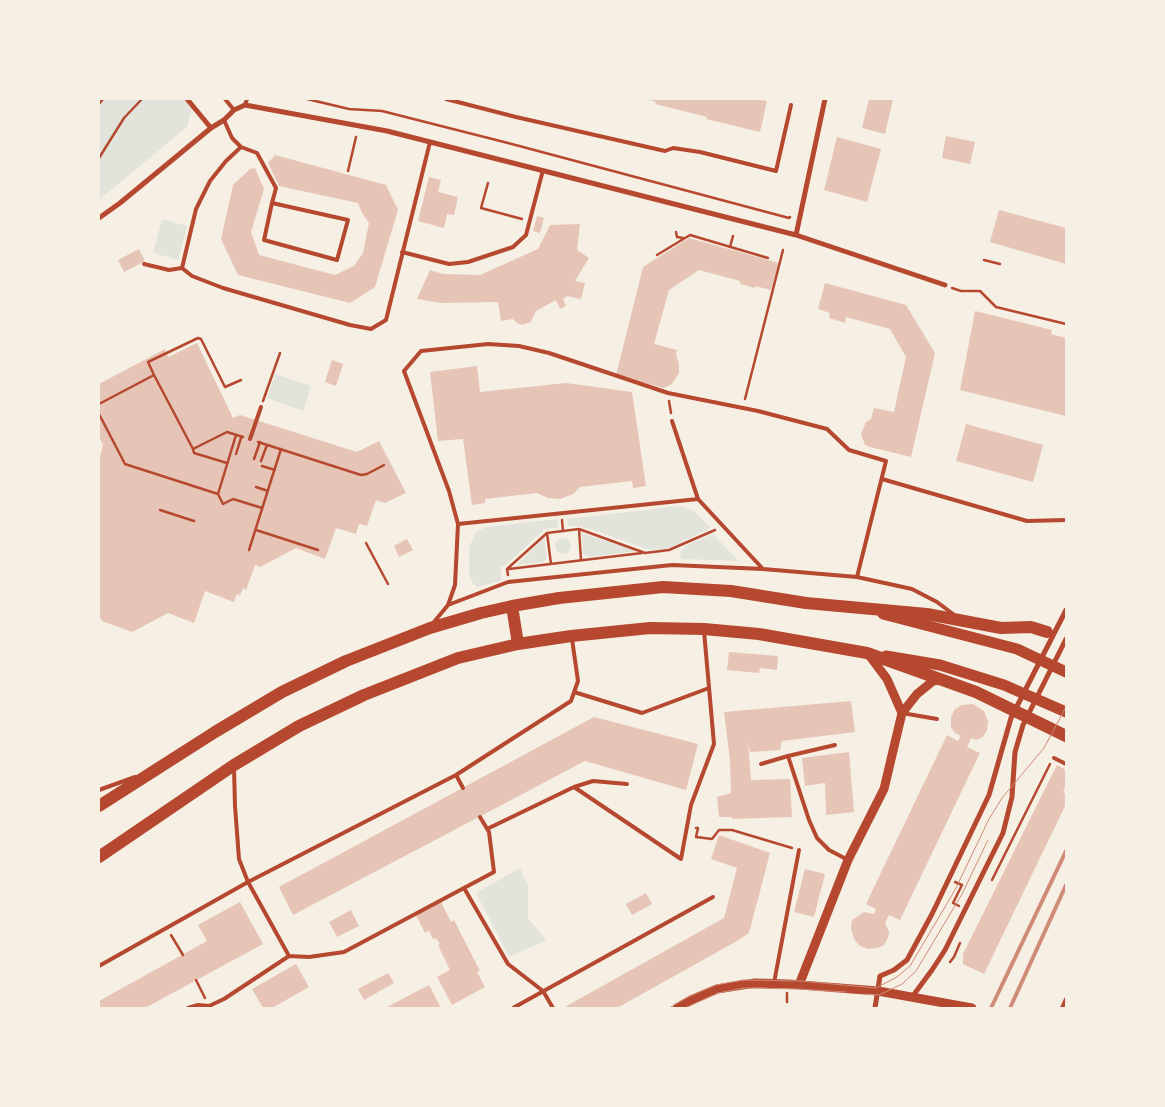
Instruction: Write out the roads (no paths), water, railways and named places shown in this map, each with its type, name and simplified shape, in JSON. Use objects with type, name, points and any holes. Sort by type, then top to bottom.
[{"type":"highway","points":[[99,806],[282,692],[346,661],[430,628],[512,606],[559,598],[663,587],[731,591],[806,603],[927,614],[1001,628],[1031,626],[1047,632]]},
{"type":"highway","points":[[512,606],[518,644]]},
{"type":"highway","points":[[99,858],[234,766],[299,726],[364,695],[458,658],[518,644],[571,636],[650,628],[704,629],[759,634],[867,653],[976,692],[1066,736]]},
{"type":"main road","points":[[858,607],[1017,649],[1066,672]]},
{"type":"main road","points":[[867,653],[940,665],[1004,685],[1066,712]]},
{"type":"street","points":[[187,99],[211,128]]},
{"type":"street","points":[[796,235],[825,99]]},
{"type":"street","points":[[99,218],[246,102],[387,131],[796,235],[945,285]]},
{"type":"street","points":[[876,1008],[880,976],[894,970],[907,960],[949,880],[989,795],[1011,718],[1065,612]]},
{"type":"street","points":[[912,998],[945,950],[1003,833],[1012,798],[1015,752],[1023,724],[1066,640]]},
{"type":"street","points":[[867,653],[887,679],[902,712]]},
{"type":"street","points":[[799,985],[848,860],[884,789],[902,712],[917,694],[933,681],[946,680]]},
{"type":"street","points":[[677,1008],[717,989],[747,983],[774,983],[878,991],[972,1008]]},
{"type":"lane","points":[[225,99],[234,110]]},
{"type":"lane","points":[[446,99],[665,151],[673,148],[700,152],[776,171],[791,105]]},
{"type":"lane","points":[[224,120],[232,138],[241,147],[257,153],[276,188],[272,203],[264,240],[337,260],[348,220],[272,203]]},
{"type":"lane","points":[[144,264],[169,270],[182,268],[192,276],[223,288],[350,325],[372,329],[386,320],[430,142]]},
{"type":"lane","points":[[182,268],[196,209],[210,181],[241,147]]},
{"type":"lane","points":[[402,252],[449,264],[468,262],[513,247],[526,235],[543,170]]},
{"type":"lane","points":[[430,628],[448,605],[455,585],[458,524],[450,491],[404,371],[421,351],[488,344],[519,346],[549,352],[668,393],[743,408],[827,429],[849,450],[886,461],[857,577]]},
{"type":"lane","points":[[250,439],[261,407]]},
{"type":"lane","points":[[672,421],[698,499],[763,569]]},
{"type":"lane","points":[[882,479],[1027,521],[1066,520]]},
{"type":"lane","points":[[458,524],[698,499]]},
{"type":"lane","points":[[448,605],[508,582],[672,565],[763,569],[857,577],[912,589],[937,602],[958,619]]},
{"type":"lane","points":[[574,787],[680,859],[691,805],[714,744],[704,629]]},
{"type":"lane","points":[[99,966],[248,882],[456,775],[571,701],[578,681],[571,636]]},
{"type":"lane","points":[[574,692],[642,713],[709,688]]},
{"type":"lane","points":[[902,712],[937,719]]},
{"type":"lane","points":[[762,764],[834,745]]},
{"type":"lane","points":[[788,756],[809,820],[817,838],[829,850],[848,860]]},
{"type":"lane","points":[[1054,758],[1066,764]]},
{"type":"lane","points":[[99,790],[163,766]]},
{"type":"lane","points":[[234,766],[239,859],[248,882],[289,956]]},
{"type":"lane","points":[[456,775],[463,788]]},
{"type":"lane","points":[[487,829],[574,787],[593,781],[627,784]]},
{"type":"lane","points":[[188,1008],[198,1005],[209,1007],[289,956],[310,957],[344,952],[494,872],[489,832],[480,817]]},
{"type":"lane","points":[[774,983],[787,924],[799,850]]},
{"type":"lane","points":[[464,888],[508,964],[543,991],[553,1008]]},
{"type":"lane","points":[[513,1008],[713,897]]},
{"type":"lane","points":[[1062,1008],[1066,999]]},
{"type":"tram line","points":[[669,1008],[690,996],[716,985],[743,980],[801,981],[876,988],[897,977],[910,966],[955,890],[989,819],[1002,798],[1044,748],[1066,707]]},
{"type":"tram line","points":[[866,994],[879,995],[902,984],[916,971],[962,894],[988,840]]},
{"type":"tram line","points":[[685,1008],[718,993],[744,988],[846,992]]},
{"type":"railway","points":[[991,1008],[1066,851]]},
{"type":"railway","points":[[1010,1008],[1066,885]]}]
